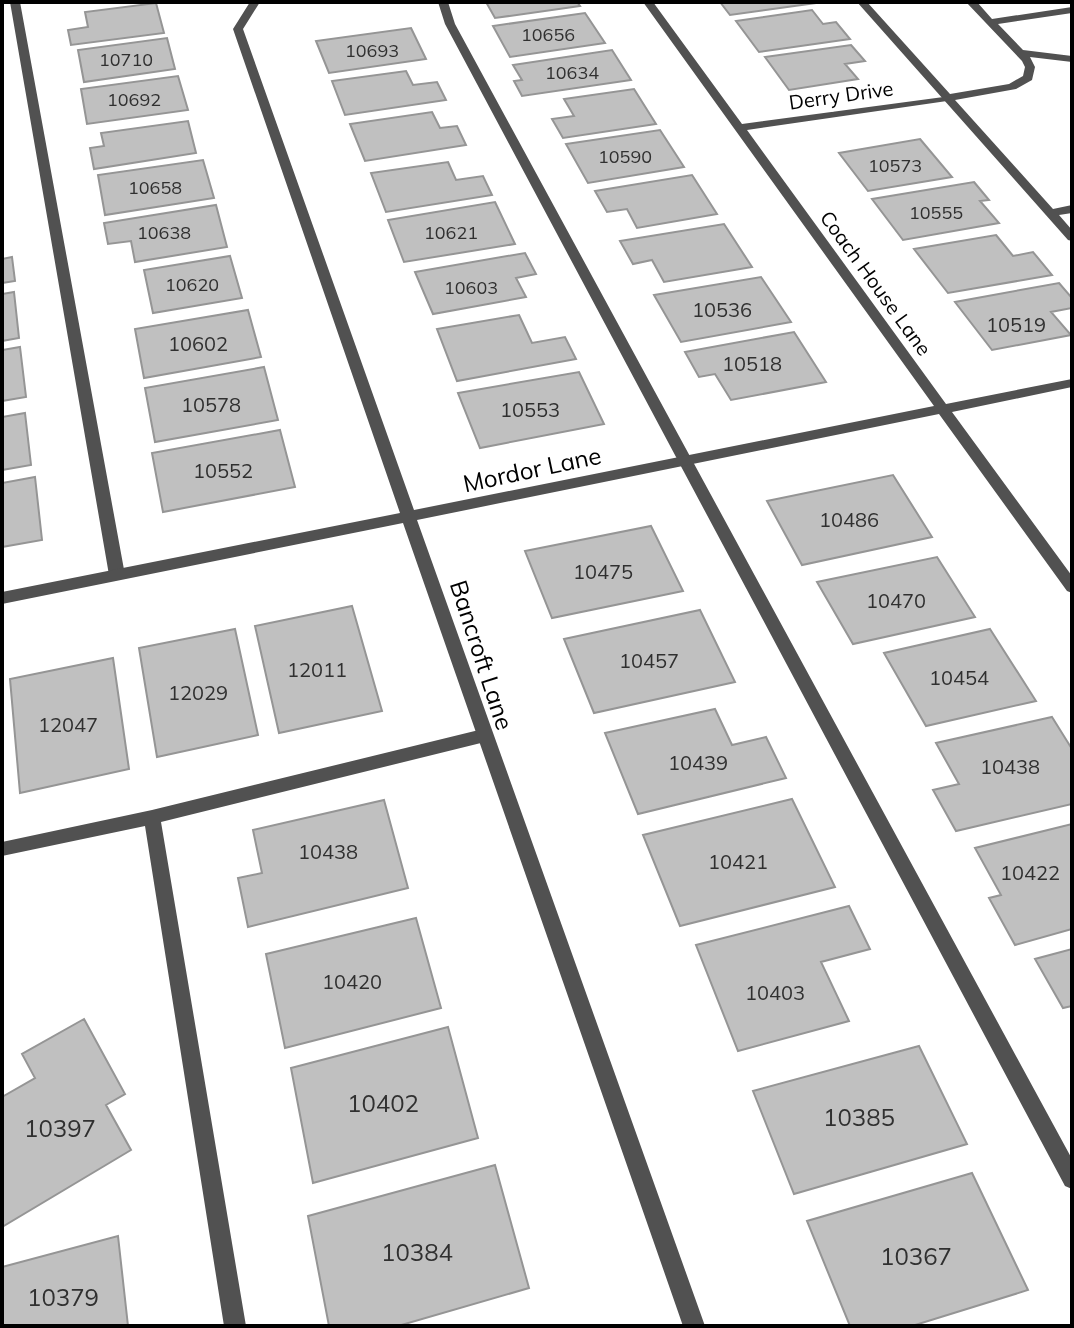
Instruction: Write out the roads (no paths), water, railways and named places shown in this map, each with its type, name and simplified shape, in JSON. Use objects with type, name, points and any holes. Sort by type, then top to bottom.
[{"type":"street","points":[[15,2],[117,575]]},
{"type":"street","name":"Bancroft Lane","points":[[255,2],[238,29],[410,517],[483,736],[694,1326]]},
{"type":"street","points":[[443,2],[450,24],[1072,1179]]},
{"type":"street","name":"Coach House Lane","points":[[648,2],[1072,587]]},
{"type":"street","points":[[862,2],[1072,237]]},
{"type":"street","points":[[971,2],[1021,53],[1072,59]]},
{"type":"street","points":[[990,22],[1072,10]]},
{"type":"street","name":"Derry Drive","points":[[739,128],[998,90],[1023,83],[1031,72],[1021,53]]},
{"type":"street","points":[[1051,213],[1072,209]]},
{"type":"street","name":"Mordor Lane","points":[[2,598],[1072,383]]},
{"type":"street","points":[[2,849],[152,817],[483,736]]},
{"type":"street","points":[[152,817],[235,1326]]}]
